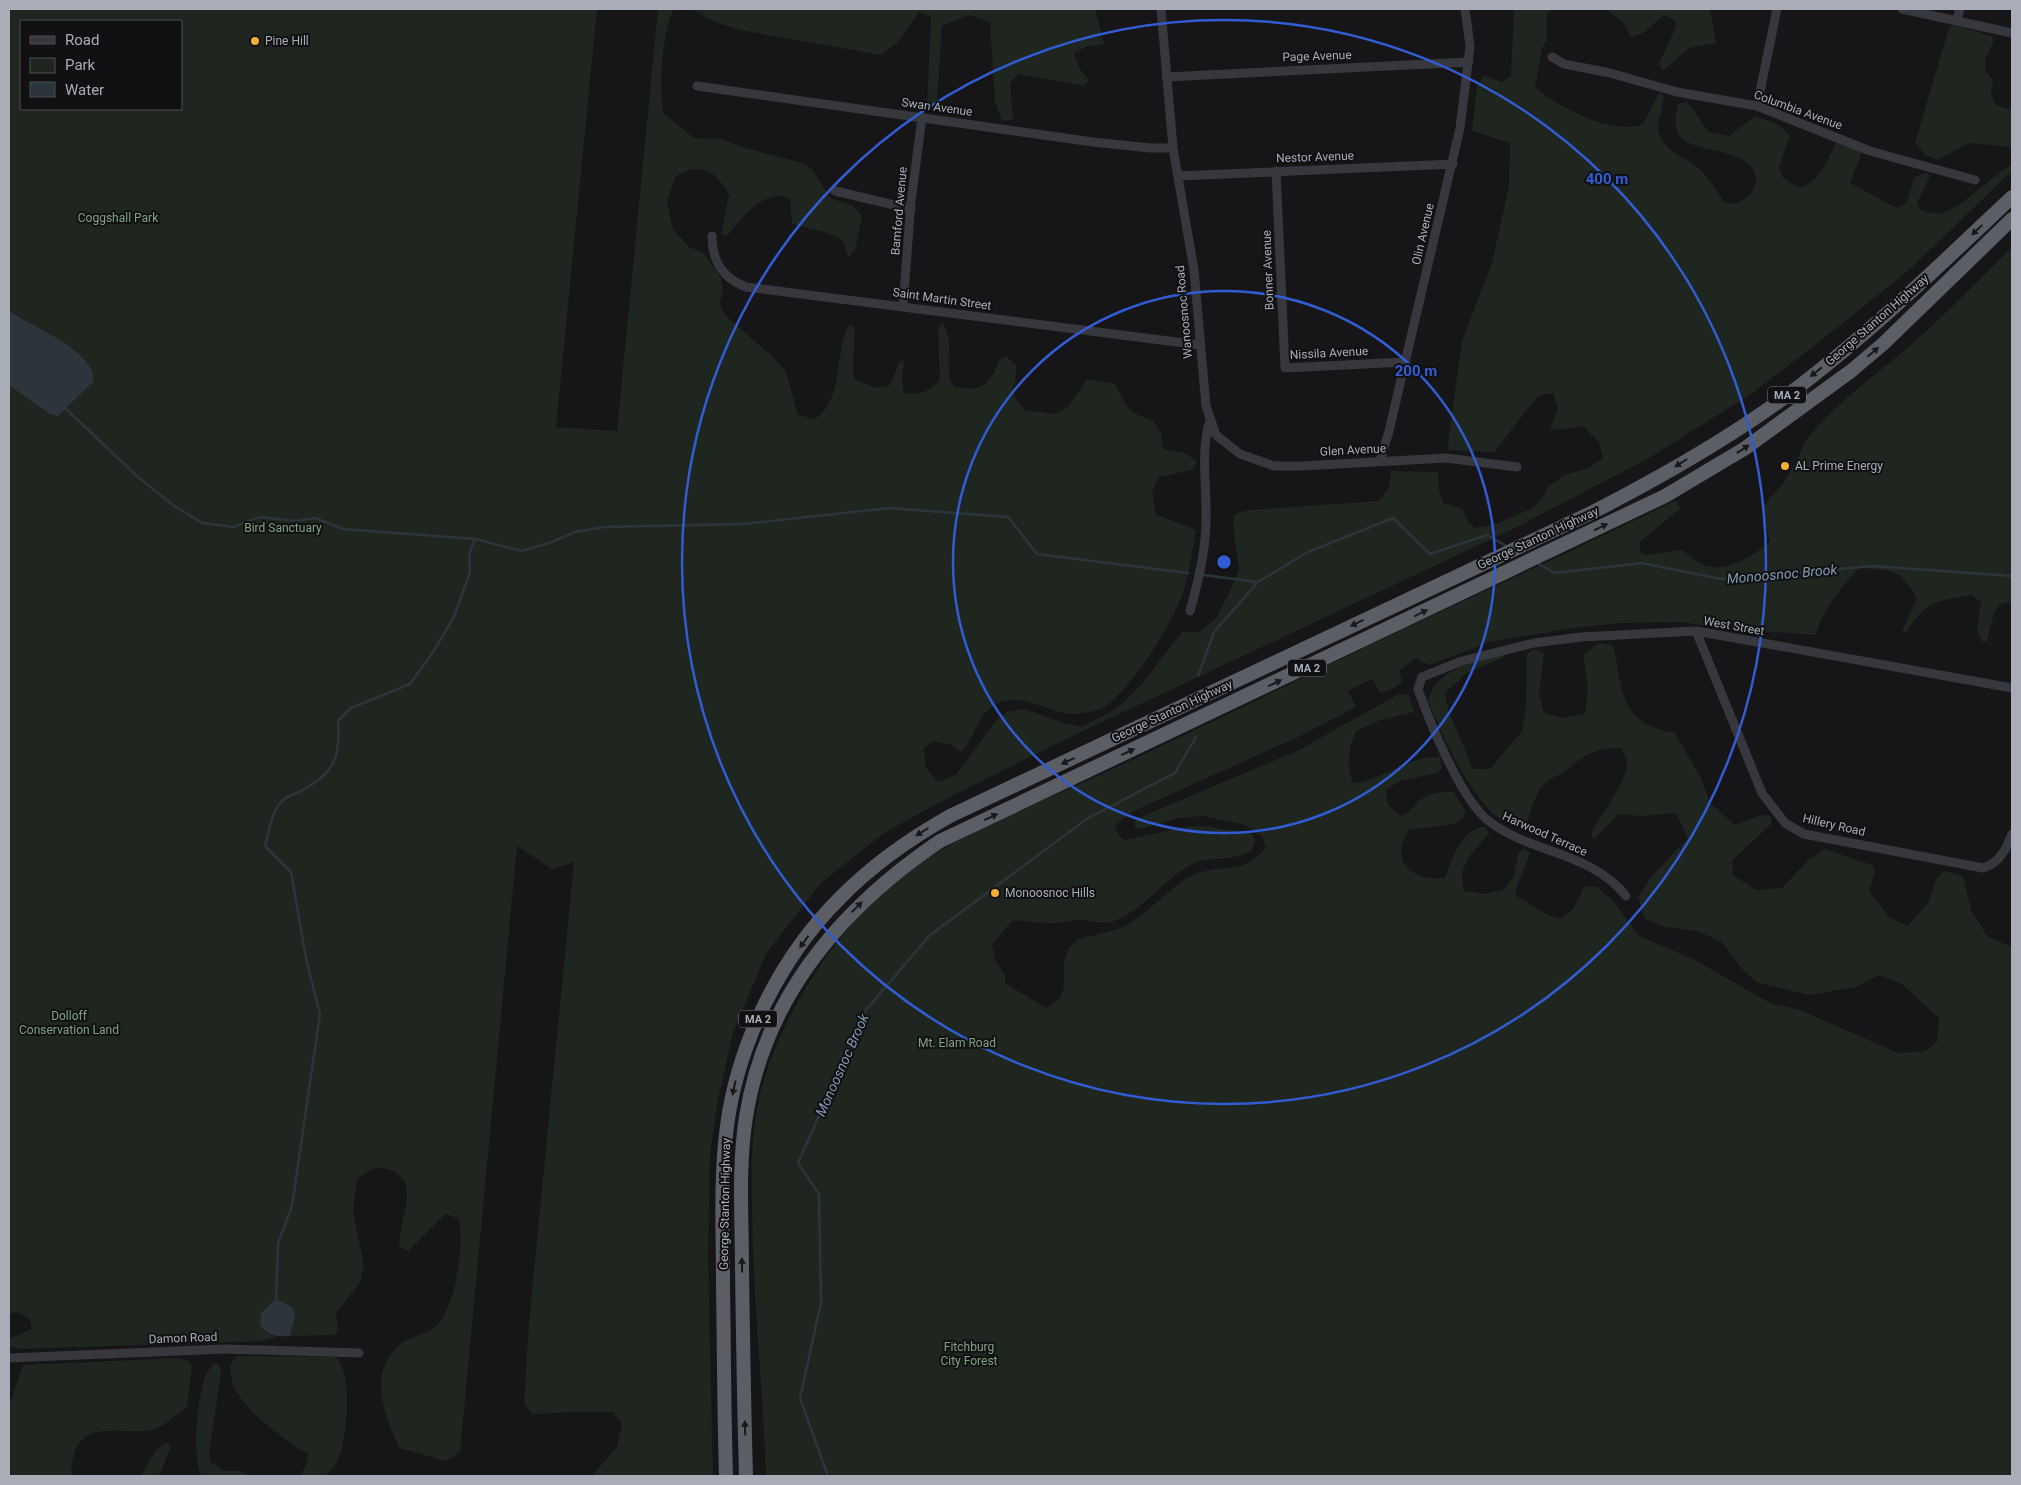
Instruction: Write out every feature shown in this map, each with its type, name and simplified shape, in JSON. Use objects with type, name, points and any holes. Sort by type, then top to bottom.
[{"type":"highway","name":"George Stanton Highway","points":[[726,1476],[723,1195],[728,1116],[740,1066],[762,1012],[800,947],[831,907],[890,854],[950,816],[1526,544],[1634,491],[1748,422],[1785,397],[1902,301],[2012,197]]},
{"type":"highway","name":"George Stanton Highway","points":[[746,1476],[741,1186],[746,1116],[759,1067],[774,1026],[800,977],[834,930],[876,890],[940,841],[1665,496],[1744,449],[1816,399],[1883,344],[2012,218]]},
{"type":"street","name":"Wanoosnoc Road","points":[[1161,9],[1173,148],[1194,270],[1206,406],[1210,420],[1204,440],[1206,519],[1204,542],[1190,611]]},
{"type":"street","name":"Olin Avenue","points":[[1380,461],[1453,164],[1464,107],[1470,46],[1465,9]]},
{"type":"street","points":[[1756,106],[1777,9]]},
{"type":"street","points":[[1902,9],[2012,33]]},
{"type":"street","points":[[1957,20],[1960,9]]},
{"type":"street","name":"Columbia Avenue","points":[[1552,57],[1564,64],[1610,73],[1677,92],[1756,106],[1870,151],[1975,180]]},
{"type":"street","name":"Page Avenue","points":[[1166,77],[1469,62]]},
{"type":"street","name":"Swan Avenue","points":[[697,86],[1093,142],[1150,148],[1173,148]]},
{"type":"street","name":"Bamford Avenue","points":[[903,306],[911,209],[922,118]]},
{"type":"street","name":"Nestor Avenue","points":[[1178,176],[1453,164]]},
{"type":"street","name":"Bonner Avenue","points":[[1276,171],[1284,368]]},
{"type":"street","points":[[835,191],[911,209]]},
{"type":"street","name":"Saint Martin Street","points":[[712,236],[714,255],[718,267],[735,283],[746,287],[1200,345]]},
{"type":"street","name":"Nissila Avenue","points":[[1284,368],[1405,362]]},
{"type":"street","name":"Glen Avenue","points":[[1210,420],[1216,435],[1231,448],[1245,457],[1268,464],[1295,467],[1446,458],[1517,467]]},
{"type":"street","name":"West Street","points":[[1422,677],[1462,661],[1534,642],[1581,637],[1696,631],[2012,688]]},
{"type":"street","name":"Hillery Road","points":[[1696,631],[1762,793],[1778,815],[1791,827],[1804,834],[1983,868],[1996,862],[2012,834]]},
{"type":"street","name":"Harwood Terrace","points":[[1422,677],[1418,689],[1424,707],[1459,779],[1487,820],[1503,831],[1588,866],[1614,882],[1626,896]]},
{"type":"street","name":"Damon Road","points":[[9,1358],[225,1349],[359,1353]]},
{"type":"green space","points":[[9,9],[597,9],[556,427],[617,431],[658,9],[674,9],[666,32],[662,60],[663,113],[694,138],[721,139],[745,148],[803,163],[812,169],[830,198],[853,206],[862,216],[855,251],[848,257],[843,240],[828,233],[792,224],[790,198],[780,196],[771,197],[755,206],[728,235],[721,235],[729,194],[723,185],[712,173],[706,170],[692,169],[675,177],[667,202],[673,229],[689,247],[704,253],[721,278],[723,290],[720,304],[725,315],[773,357],[786,372],[798,415],[815,419],[825,410],[835,386],[842,346],[850,325],[855,328],[853,369],[855,380],[877,388],[890,385],[899,363],[904,360],[902,381],[904,393],[915,394],[928,390],[940,380],[938,327],[943,323],[949,339],[949,371],[954,387],[971,389],[983,386],[992,376],[999,360],[1006,356],[1016,365],[1014,392],[1015,397],[1024,410],[1055,414],[1068,407],[1087,379],[1115,384],[1122,398],[1133,412],[1153,420],[1161,434],[1163,449],[1184,453],[1197,461],[1192,470],[1158,477],[1152,492],[1156,514],[1196,530],[1187,577],[1178,606],[1160,639],[1136,675],[1111,702],[1100,709],[1090,712],[1070,714],[1020,700],[1000,702],[986,712],[961,752],[951,745],[935,741],[924,748],[925,766],[938,782],[956,775],[994,723],[1006,712],[1025,709],[1063,723],[1082,727],[1116,709],[1141,685],[1182,632],[1199,632],[1216,618],[1239,570],[1233,525],[1235,514],[1249,510],[1378,501],[1389,488],[1391,471],[1438,472],[1439,491],[1443,503],[1462,509],[1468,522],[1475,528],[1496,524],[1533,508],[1542,499],[1548,487],[1564,475],[1589,468],[1603,458],[1599,442],[1583,426],[1557,430],[1550,428],[1558,408],[1553,393],[1538,396],[1494,452],[1449,450],[1448,442],[1462,341],[1492,263],[1509,185],[1510,143],[1472,131],[1477,86],[1484,75],[1501,82],[1511,76],[1514,9],[1554,9],[1547,13],[1547,41],[1542,48],[1535,87],[1557,103],[1586,118],[1617,126],[1631,127],[1643,124],[1659,93],[1663,94],[1658,128],[1660,136],[1668,148],[1702,172],[1724,202],[1736,204],[1750,195],[1757,180],[1753,170],[1750,165],[1738,157],[1697,146],[1686,141],[1679,134],[1675,122],[1678,104],[1687,102],[1709,132],[1729,136],[1755,116],[1777,124],[1790,135],[1779,168],[1783,178],[1800,188],[1813,181],[1818,175],[1836,142],[1862,152],[1850,183],[1897,208],[1907,202],[1914,178],[1926,172],[1930,176],[1917,203],[1921,210],[1938,214],[1955,208],[2012,163],[2012,171],[1909,270],[1751,394],[1649,458],[1517,527],[1062,741],[942,801],[884,833],[820,884],[766,954],[733,1033],[717,1104],[710,1155],[708,1253],[713,1476],[592,1476],[617,1447],[622,1424],[613,1412],[533,1414],[524,1404],[529,1322],[574,862],[552,869],[517,846],[460,1452],[446,1461],[400,1448],[384,1408],[381,1380],[384,1367],[390,1355],[401,1344],[431,1330],[442,1318],[453,1292],[457,1276],[460,1245],[459,1219],[445,1214],[408,1251],[399,1246],[407,1192],[404,1181],[391,1170],[374,1169],[357,1179],[353,1212],[364,1265],[360,1283],[336,1313],[338,1328],[335,1335],[290,1336],[295,1316],[267,1333],[277,1337],[261,1341],[19,1349],[9,1346],[9,1339],[32,1329],[30,1319],[17,1312],[9,1314]]},
{"type":"green space","points":[[692,9],[1095,9],[1104,44],[1086,47],[1074,53],[1079,68],[1089,80],[1084,86],[1019,74],[1010,83],[1013,120],[1002,121],[995,102],[990,22],[969,15],[942,26],[937,102],[934,110],[927,108],[931,16],[919,12],[898,42],[881,55],[740,30],[715,22]]},
{"type":"green space","points":[[1606,9],[1710,9],[1716,43],[1689,48],[1663,71],[1659,64],[1676,27],[1675,20],[1664,15],[1643,33],[1631,37],[1624,23]]},
{"type":"green space","points":[[1954,25],[1991,36],[1994,40],[1985,60],[1985,70],[1993,80],[1991,94],[1996,105],[2012,110],[2012,147],[1969,143],[1937,160],[1926,155],[1915,143],[1949,28]]},
{"type":"green space","points":[[2012,247],[2012,602],[2000,604],[1994,613],[1987,641],[1982,642],[1977,629],[1981,602],[1972,595],[1933,604],[1920,614],[1906,633],[1902,631],[1917,599],[1911,589],[1906,582],[1894,573],[1880,569],[1859,568],[1828,608],[1816,635],[1717,628],[1683,622],[1618,623],[1573,628],[1489,642],[1432,664],[1423,663],[1416,658],[1399,670],[1402,682],[1394,688],[1380,693],[1372,679],[1348,691],[1356,707],[1300,736],[1136,810],[1121,820],[1115,827],[1119,836],[1124,840],[1186,827],[1205,826],[1251,834],[1255,839],[1253,847],[1248,852],[1232,857],[1195,863],[1173,877],[1134,911],[1111,922],[1080,920],[1061,923],[1012,921],[992,944],[995,960],[1005,975],[1005,983],[1046,1008],[1056,1002],[1062,994],[1065,959],[1068,950],[1076,941],[1123,927],[1141,916],[1182,881],[1202,872],[1241,866],[1258,856],[1266,847],[1262,836],[1246,825],[1203,816],[1178,818],[1140,829],[1135,827],[1134,822],[1143,816],[1297,751],[1399,694],[1409,695],[1414,712],[1380,720],[1356,731],[1351,744],[1349,763],[1353,783],[1375,778],[1417,760],[1440,757],[1442,768],[1437,773],[1400,781],[1386,790],[1388,805],[1400,816],[1407,813],[1424,797],[1444,792],[1454,792],[1465,810],[1464,817],[1455,824],[1409,830],[1403,841],[1401,851],[1402,859],[1407,867],[1414,872],[1422,876],[1445,878],[1455,853],[1464,838],[1477,828],[1486,827],[1489,834],[1472,853],[1464,866],[1462,874],[1465,891],[1486,894],[1505,889],[1514,875],[1518,854],[1524,848],[1530,853],[1515,892],[1518,897],[1550,916],[1561,919],[1573,909],[1585,886],[1597,887],[1614,902],[1639,936],[1695,960],[1770,1003],[1800,1010],[1898,1053],[1925,1051],[1937,1042],[1939,1018],[1902,984],[1879,975],[1856,987],[1809,995],[1756,982],[1742,969],[1722,942],[1697,931],[1665,927],[1645,919],[1638,897],[1652,876],[1688,838],[1676,813],[1641,816],[1618,814],[1594,840],[1591,834],[1618,789],[1626,771],[1627,761],[1621,748],[1595,751],[1547,781],[1535,798],[1526,826],[1510,824],[1494,814],[1480,799],[1454,757],[1428,701],[1432,690],[1439,681],[1447,674],[1468,664],[1501,653],[1504,657],[1467,673],[1445,693],[1448,709],[1473,769],[1490,769],[1522,731],[1526,707],[1527,654],[1534,649],[1544,653],[1539,694],[1544,713],[1562,718],[1585,714],[1588,688],[1583,655],[1599,643],[1613,645],[1622,690],[1631,710],[1648,725],[1675,733],[1702,780],[1710,803],[1735,825],[1761,815],[1771,816],[1771,824],[1732,861],[1733,875],[1756,890],[1782,888],[1810,858],[1825,849],[1872,865],[1875,872],[1869,891],[1890,918],[1908,926],[1928,903],[1937,878],[1944,871],[1963,876],[1972,912],[1988,937],[2012,947],[2012,1476],[766,1476],[753,1246],[752,1164],[756,1115],[771,1058],[798,1002],[831,950],[869,905],[894,882],[952,843],[1147,753],[1670,503],[1678,501],[1680,509],[1640,542],[1640,551],[1645,555],[1682,550],[1694,560],[1711,567],[1729,566],[1747,558],[1770,541],[1762,509],[1789,474],[1811,434],[1837,407],[1934,324]]},
{"type":"green space","points":[[237,1356],[336,1357],[345,1377],[347,1390],[346,1420],[339,1457],[326,1476],[300,1476],[307,1463],[308,1454],[255,1415],[238,1395],[232,1383],[230,1365]]},
{"type":"green space","points":[[180,1358],[189,1361],[192,1366],[187,1407],[166,1423],[152,1430],[96,1432],[87,1436],[79,1443],[74,1454],[71,1467],[73,1476],[9,1476],[9,1406],[23,1365]]},
{"type":"green space","points":[[215,1363],[219,1365],[221,1374],[209,1453],[210,1462],[225,1471],[240,1471],[254,1476],[201,1476],[196,1440],[198,1412],[205,1376]]},
{"type":"green space","points":[[166,1443],[171,1446],[159,1476],[141,1476],[155,1451]]},
{"type":"water","points":[[9,311],[74,350],[85,360],[92,371],[93,382],[58,416],[50,414],[9,385]]},
{"type":"water","points":[[276,1299],[292,1307],[295,1316],[290,1336],[273,1335],[260,1325],[261,1313]]},
{"type":"waterway","points":[[66,409],[138,477],[173,505],[202,523],[233,527],[260,517],[296,521],[315,518],[343,529],[475,539],[522,551],[552,542],[575,532],[604,527],[743,524],[889,508],[1008,517],[1037,554],[1188,573]]},
{"type":"waterway","name":"Monoosnoc Brook","points":[[1198,676],[1214,632],[1258,582],[1308,552],[1393,518],[1430,554],[1487,535],[1508,547]]},
{"type":"waterway","points":[[276,1300],[278,1243],[292,1206],[320,1014],[307,963],[291,872],[265,846],[269,829],[281,802],[312,784],[328,771],[336,755],[339,734],[338,721],[351,708],[410,684],[433,652],[454,617],[470,572],[469,554],[475,539]]},
{"type":"waterway","name":"Monoosnoc Brook","points":[[1537,563],[1555,573],[1642,563],[1721,579],[1873,566],[2012,576]]},
{"type":"waterway","points":[[1204,575],[1257,582]]},
{"type":"waterway","name":"Monoosnoc Brook","points":[[828,1476],[800,1398],[821,1303],[819,1194],[798,1163],[866,1010],[929,936],[1088,818],[1175,773],[1196,737]]},
{"type":"place","name":"Pine Hill","points":[[255,41]]},
{"type":"place","name":"AL Prime Energy","points":[[1785,466]]},
{"type":"place","name":"Monoosnoc Hills","points":[[995,893]]},
{"type":"park label","name":"Coggshall Park","points":[[118,218]]},
{"type":"park label","name":"Bird Sanctuary","points":[[283,528]]},
{"type":"park label","name":"Dolloff Conservation Land","points":[[69,1023]]},
{"type":"park label","name":"Mt. Elam Road","points":[[957,1043]]},
{"type":"park label","name":"Fitchburg City Forest","points":[[969,1354]]}]
